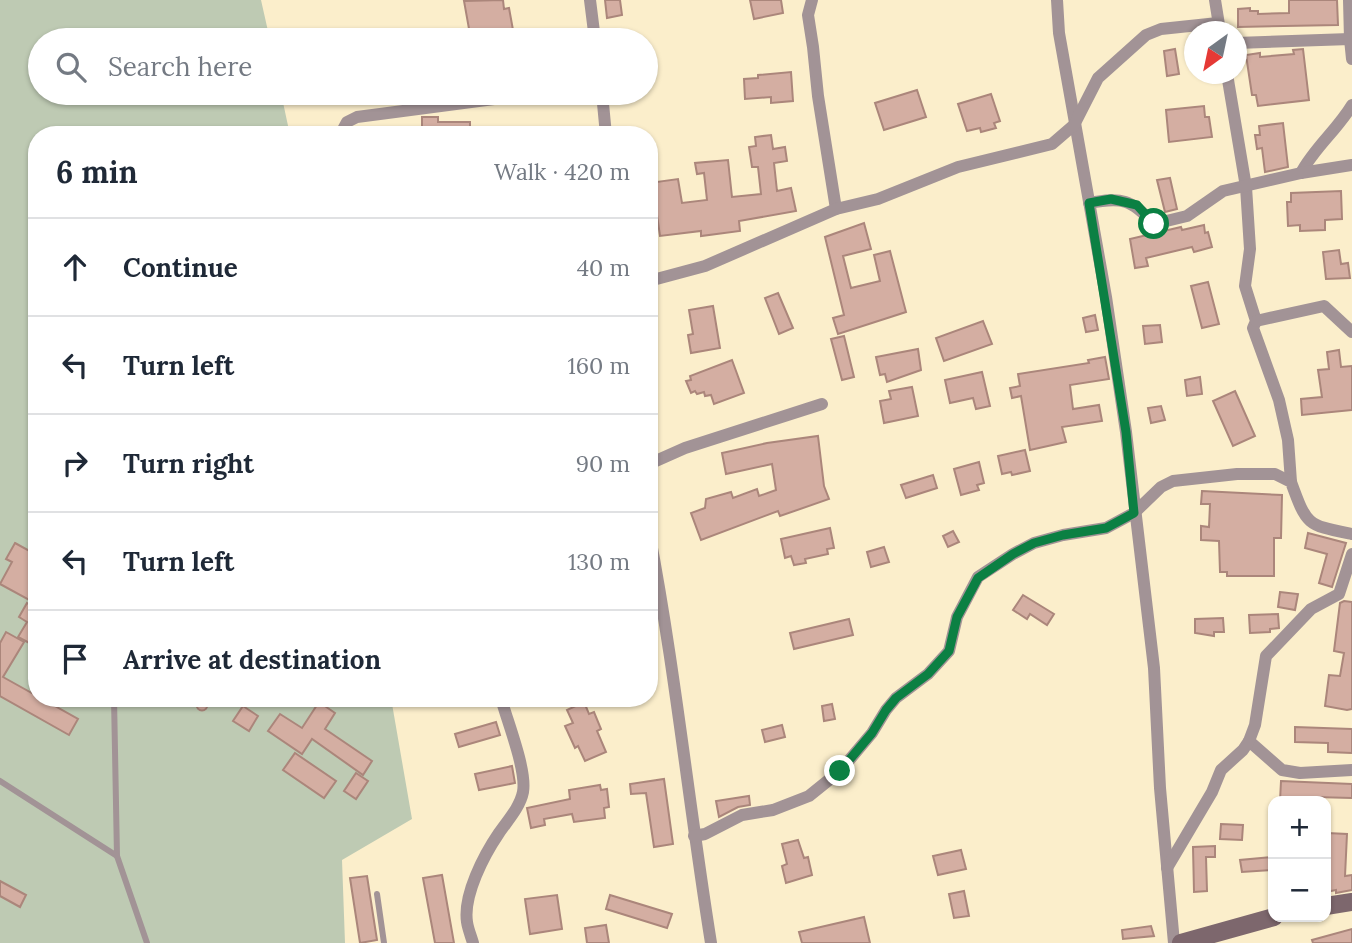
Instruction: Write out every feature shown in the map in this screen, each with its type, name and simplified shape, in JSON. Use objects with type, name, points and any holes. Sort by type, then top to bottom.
[{"type":"street","points":[[590,0],[594,28]]},
{"type":"street","points":[[812,0],[808,15],[836,209]]},
{"type":"street","points":[[1057,0],[1059,33],[1124,419],[1154,668],[1160,788],[1174,943]]},
{"type":"street","points":[[1215,0],[1218,21]]},
{"type":"street","points":[[1349,0],[1352,59]]},
{"type":"street","points":[[658,279],[705,266],[836,209],[878,199],[957,167],[1052,144],[1074,125],[1098,78],[1146,35],[1161,29],[1184,28]]},
{"type":"street","points":[[1247,43],[1350,39]]},
{"type":"street","points":[[1229,84],[1246,187],[1250,249],[1245,286],[1256,321],[1253,328],[1279,400],[1288,440],[1291,482],[1301,510],[1315,526],[1352,534]]},
{"type":"street","points":[[345,126],[357,117],[449,105]]},
{"type":"street","points":[[603,105],[605,126]]},
{"type":"street","points":[[1301,173],[1309,158],[1343,120],[1352,105]]},
{"type":"street","points":[[1089,203],[1111,199],[1137,205],[1154,224],[1187,216],[1223,191],[1301,173],[1352,165]]},
{"type":"street","points":[[1256,321],[1324,306],[1352,332]]},
{"type":"street","points":[[658,460],[685,448],[822,404]]},
{"type":"street","points":[[694,836],[705,834],[742,815],[773,810],[809,796],[840,771],[872,733],[896,698],[928,674],[949,651],[957,617],[978,578],[1013,554],[1034,543],[1106,528],[1134,513],[1161,486],[1172,481],[1237,474],[1275,474],[1291,482]]},
{"type":"street","points":[[1167,868],[1201,812],[1221,770],[1249,741],[1255,725],[1266,656],[1311,609],[1339,594],[1352,554]]},
{"type":"street","points":[[658,579],[711,943]]},
{"type":"street","points":[[472,943],[466,921],[468,900],[479,868],[516,810],[523,793],[523,777],[503,707]]},
{"type":"street","points":[[1249,741],[1282,769],[1300,773],[1352,770]]},
{"type":"street","points":[[1331,905],[1352,902]]},
{"type":"street","points":[[1181,943],[1268,919]]},
{"type":"lane","points":[[114,707],[117,856],[147,943]]},
{"type":"lane","points":[[0,781],[117,856]]},
{"type":"lane","points":[[377,894],[384,943]]},
{"type":"green space","points":[[0,0],[261,0],[267,28],[28,28],[28,105],[284,105],[288,126],[28,126],[28,707],[393,707],[412,819],[342,860],[345,943],[0,943]]},
{"type":"building","points":[[503,0],[504,9],[509,8],[513,28],[469,28],[464,1]]},
{"type":"building","points":[[605,0],[620,0],[622,15],[607,18]]},
{"type":"building","points":[[750,0],[781,0],[783,13],[754,19]]},
{"type":"building","points":[[1289,0],[1337,0],[1338,25],[1247,27],[1247,21],[1238,21],[1238,9],[1250,8],[1250,11],[1258,11],[1258,14],[1289,13]]},
{"type":"building","points":[[1175,49],[1179,74],[1167,76],[1164,51]]},
{"type":"building","points":[[1303,49],[1309,100],[1258,106],[1256,95],[1252,95],[1247,55],[1260,53],[1260,57],[1294,54],[1293,50]]},
{"type":"building","points":[[791,72],[793,101],[771,103],[771,97],[745,99],[744,79]]},
{"type":"building","points":[[917,90],[926,117],[884,130],[875,103]]},
{"type":"building","points":[[991,94],[1000,121],[994,123],[996,128],[981,132],[980,128],[967,131],[958,104]]},
{"type":"building","points":[[1204,106],[1212,137],[1169,142],[1166,110]]},
{"type":"building","points":[[422,117],[438,117],[438,122],[470,122],[470,126],[422,126]]},
{"type":"building","points":[[1283,123],[1288,167],[1265,172],[1262,148],[1257,149],[1255,135],[1260,135],[1259,126]]},
{"type":"building","points":[[771,135],[773,149],[785,147],[787,161],[774,163],[777,191],[791,188],[796,211],[739,221],[740,231],[701,236],[701,231],[660,236],[658,182],[678,179],[682,203],[707,200],[704,173],[697,174],[695,163],[728,160],[732,197],[761,194],[758,167],[752,167],[749,147],[756,146],[755,137]]},
{"type":"building","points":[[1170,178],[1177,209],[1165,212],[1157,180]]},
{"type":"building","points":[[1341,191],[1342,219],[1325,220],[1325,230],[1300,231],[1300,225],[1288,226],[1287,202],[1291,202],[1291,193]]},
{"type":"building","points":[[864,223],[871,249],[843,256],[851,288],[880,281],[874,255],[890,251],[906,312],[838,334],[833,318],[844,315],[825,237]]},
{"type":"building","points":[[1204,225],[1212,247],[1194,252],[1192,247],[1146,258],[1148,266],[1135,268],[1130,239],[1181,227],[1182,230]]},
{"type":"building","points":[[1339,250],[1341,264],[1348,263],[1350,278],[1326,279],[1323,252]]},
{"type":"building","points":[[1208,282],[1219,324],[1202,328],[1191,286]]},
{"type":"building","points":[[778,293],[793,328],[779,334],[765,298]]},
{"type":"building","points":[[713,306],[720,348],[691,353],[688,335],[693,334],[689,310]]},
{"type":"building","points":[[1095,315],[1098,330],[1086,332],[1083,318]]},
{"type":"building","points":[[983,321],[992,344],[944,361],[936,338]]},
{"type":"building","points":[[1160,325],[1162,342],[1145,344],[1143,326]]},
{"type":"building","points":[[844,336],[854,377],[842,380],[831,339]]},
{"type":"building","points":[[918,349],[921,370],[887,382],[885,374],[880,375],[876,357]]},
{"type":"building","points":[[1339,350],[1341,367],[1352,366],[1352,410],[1302,415],[1301,399],[1322,397],[1318,370],[1329,369],[1327,352]]},
{"type":"building","points":[[1105,357],[1109,379],[1070,385],[1073,409],[1099,405],[1102,421],[1062,427],[1066,442],[1030,450],[1021,396],[1012,398],[1010,388],[1020,386],[1018,374],[1089,363],[1088,360]]},
{"type":"building","points":[[732,360],[744,393],[714,404],[711,395],[705,396],[704,392],[697,394],[695,391],[691,393],[686,381],[691,380],[690,376]]},
{"type":"building","points":[[982,372],[990,406],[976,409],[973,398],[950,403],[945,380]]},
{"type":"building","points":[[1200,377],[1202,394],[1187,396],[1185,380]]},
{"type":"building","points":[[912,387],[918,416],[884,423],[880,401],[891,399],[889,391]]},
{"type":"building","points":[[1235,391],[1255,436],[1233,446],[1213,401]]},
{"type":"building","points":[[1161,406],[1165,420],[1151,423],[1148,408]]},
{"type":"building","points":[[818,436],[824,486],[829,499],[780,516],[778,511],[701,540],[691,513],[705,508],[706,499],[731,492],[733,498],[757,489],[759,496],[776,490],[772,464],[726,474],[722,453]]},
{"type":"building","points":[[1025,450],[1030,471],[1002,474],[998,456]]},
{"type":"building","points":[[979,462],[984,483],[977,485],[979,490],[961,495],[954,469]]},
{"type":"building","points":[[933,475],[937,488],[906,498],[901,485]]},
{"type":"building","points":[[1202,491],[1282,495],[1281,538],[1274,538],[1274,576],[1227,576],[1227,572],[1220,572],[1219,541],[1201,540],[1201,526],[1209,527],[1210,504],[1201,504]]},
{"type":"building","points":[[830,528],[834,548],[827,549],[828,554],[805,559],[806,563],[794,565],[791,556],[785,558],[781,539]]},
{"type":"building","points":[[953,531],[959,542],[948,547],[943,536]]},
{"type":"building","points":[[1308,533],[1346,543],[1332,587],[1319,583],[1327,554],[1305,548]]},
{"type":"building","points":[[15,543],[28,550],[28,599],[0,584],[12,562],[6,559]]},
{"type":"building","points":[[884,547],[889,562],[871,567],[867,552]]},
{"type":"building","points":[[1280,592],[1298,594],[1295,610],[1278,607]]},
{"type":"building","points":[[1023,595],[1054,614],[1047,625],[1030,614],[1027,619],[1013,610]]},
{"type":"building","points":[[1352,602],[1352,709],[1347,710],[1325,706],[1329,675],[1340,676],[1344,653],[1334,651],[1340,603]]},
{"type":"building","points":[[27,603],[28,642],[18,637],[27,622],[19,617]]},
{"type":"building","points":[[1278,614],[1279,628],[1270,629],[1270,632],[1250,633],[1249,615]]},
{"type":"building","points":[[1223,618],[1224,632],[1214,632],[1214,636],[1195,633],[1195,619]]},
{"type":"building","points":[[849,619],[853,635],[794,649],[790,633]]},
{"type":"building","points":[[6,632],[24,642],[3,677],[28,691],[28,707],[57,707],[78,719],[69,735],[0,696],[0,643]]},
{"type":"building","points":[[832,704],[835,719],[824,721],[822,706]]},
{"type":"building","points":[[242,707],[258,716],[249,731],[233,721]]},
{"type":"building","points":[[316,707],[326,707],[335,713],[325,729],[372,761],[363,775],[312,739],[302,754],[268,731],[280,714],[302,728]]},
{"type":"building","points":[[586,707],[589,714],[594,712],[601,729],[597,731],[606,752],[585,761],[578,746],[575,748],[565,726],[573,723],[567,710]]},
{"type":"building","points":[[496,722],[500,735],[459,747],[455,734]]},
{"type":"building","points":[[782,725],[785,737],[765,742],[762,730]]},
{"type":"building","points":[[1295,727],[1352,729],[1352,753],[1328,752],[1328,743],[1295,742]]},
{"type":"building","points":[[295,753],[336,781],[324,798],[283,770]]},
{"type":"building","points":[[512,766],[515,783],[479,790],[475,774]]},
{"type":"building","points":[[356,773],[368,781],[356,799],[344,791]]},
{"type":"building","points":[[664,779],[673,844],[654,847],[646,793],[631,794],[630,784]]},
{"type":"building","points":[[1281,781],[1352,784],[1352,798],[1280,796]]},
{"type":"building","points":[[600,785],[601,790],[607,789],[609,807],[604,808],[605,818],[574,822],[572,814],[544,819],[545,825],[531,828],[527,808],[570,799],[569,790]]},
{"type":"building","points":[[749,796],[750,805],[738,807],[719,817],[716,801]]},
{"type":"building","points":[[1221,824],[1243,825],[1242,840],[1220,839]]},
{"type":"building","points":[[1331,833],[1347,834],[1345,876],[1352,875],[1352,890],[1336,893],[1336,890],[1331,891]]},
{"type":"building","points":[[798,840],[804,858],[808,857],[812,875],[786,883],[782,866],[787,864],[782,844]]},
{"type":"building","points":[[1215,846],[1215,857],[1206,857],[1207,891],[1194,892],[1193,847]]},
{"type":"building","points":[[961,850],[966,869],[938,875],[933,856]]},
{"type":"building","points":[[1268,857],[1268,870],[1242,872],[1240,860]]},
{"type":"building","points":[[442,875],[454,943],[435,943],[423,878]]},
{"type":"building","points":[[367,876],[377,940],[360,943],[350,878]]},
{"type":"building","points":[[0,881],[26,895],[20,907],[0,896]]},
{"type":"building","points":[[964,891],[969,916],[954,918],[949,894]]},
{"type":"building","points":[[557,895],[562,929],[530,934],[525,899]]},
{"type":"building","points":[[610,895],[672,914],[667,928],[606,909]]},
{"type":"building","points":[[864,917],[870,943],[802,943],[799,932]]},
{"type":"building","points":[[606,925],[609,943],[587,943],[585,928]]},
{"type":"building","points":[[1151,926],[1154,936],[1123,939],[1122,930]]},
{"type":"building","points":[[1352,929],[1352,943],[1313,943],[1312,940]]},
{"type":"route","points":[[840,771],[872,733],[896,698],[928,674],[949,651],[957,617],[978,578],[1034,543],[1106,528],[1134,513],[1126,432],[1089,203],[1111,199],[1137,205],[1154,224]]}]
